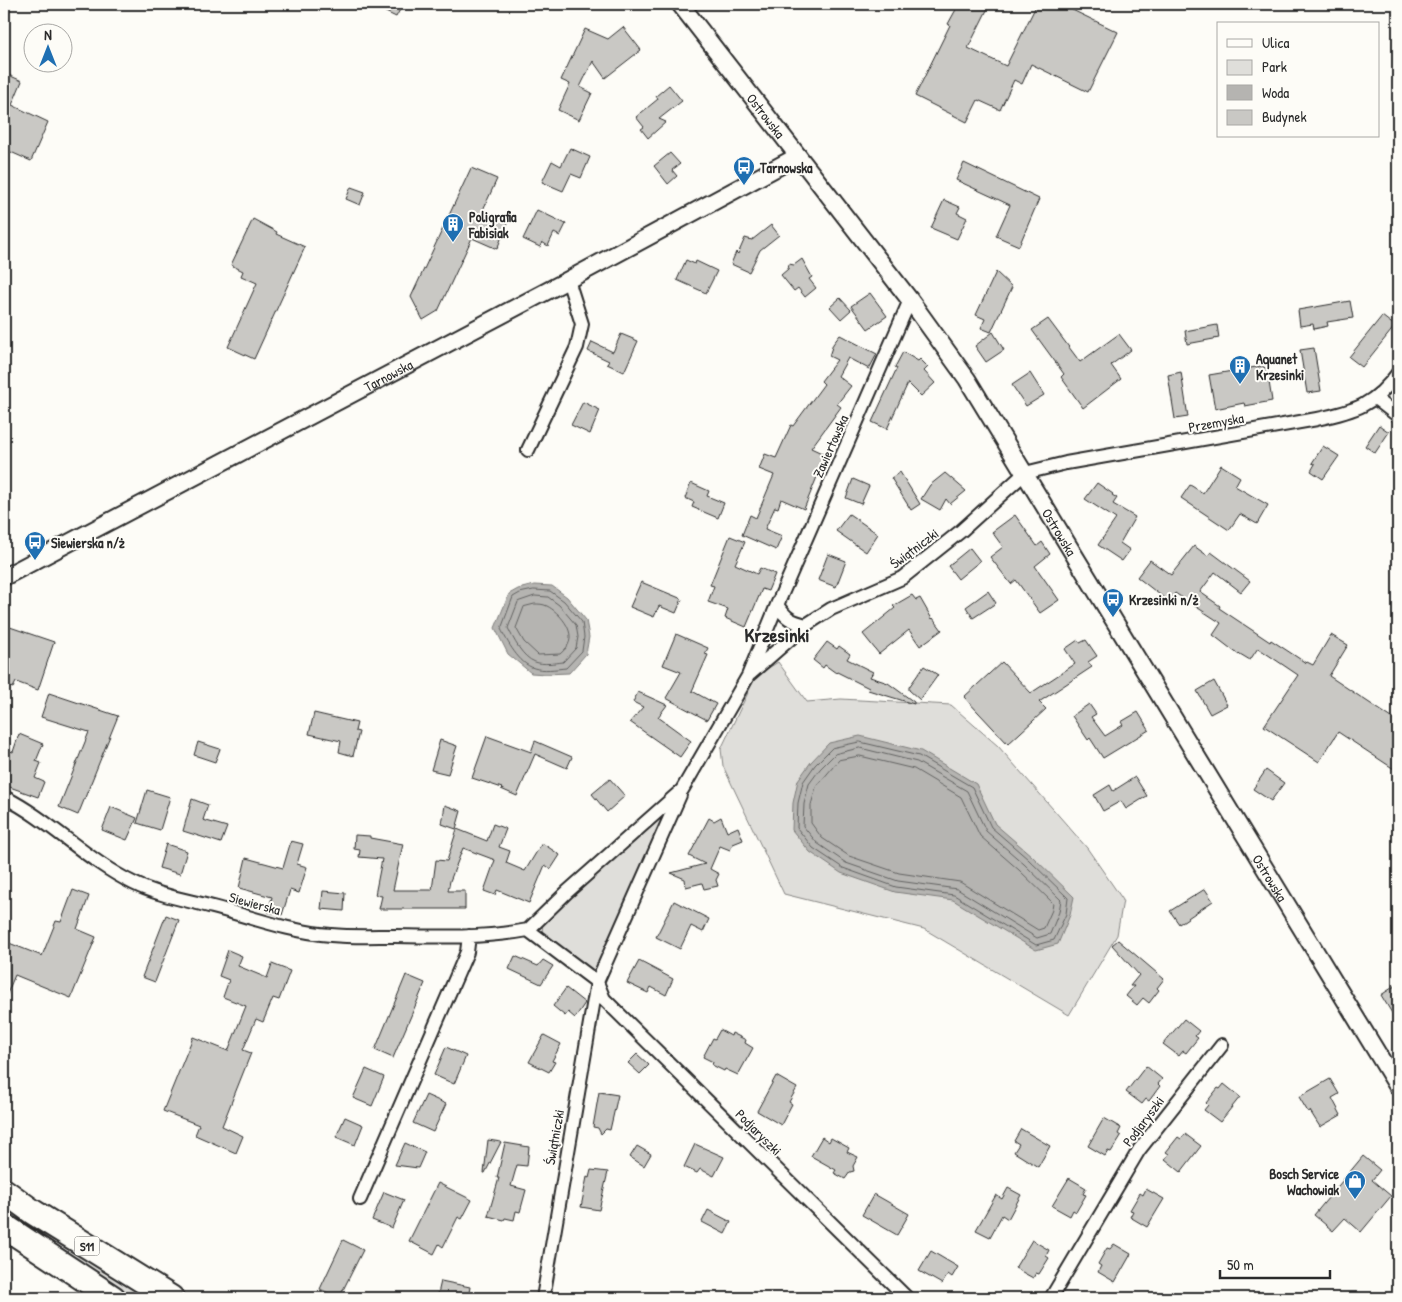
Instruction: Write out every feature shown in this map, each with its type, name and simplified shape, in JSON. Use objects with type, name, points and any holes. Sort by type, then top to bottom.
[{"type":"highway","name":"S11","points":[[4,1191],[33,1212],[171,1298]]},
{"type":"highway","name":"S11","points":[[4,1226],[114,1298]]},
{"type":"street","name":"Ostrowska","points":[[680,4],[910,300],[966,379],[1398,1087]]},
{"type":"street","name":"Tarnowska","points":[[4,577],[568,280],[798,156]]},
{"type":"street","points":[[528,450],[577,347],[582,324],[568,280]]},
{"type":"street","name":"Zawiertowska","points":[[777,605],[910,300]]},
{"type":"street","name":"Przemyska","points":[[1025,473],[1066,463],[1350,412],[1387,389],[1398,373]]},
{"type":"street","points":[[1374,398],[1398,416]]},
{"type":"street","name":"Świątniczki","points":[[748,676],[806,625],[831,610],[902,578],[962,531],[1025,473]]},
{"type":"street","points":[[777,605],[789,619],[806,625]]},
{"type":"street","name":"Świątniczki","points":[[543,1298],[597,982],[682,790],[748,676],[777,605]]},
{"type":"street","name":"Świątniczki","points":[[528,930],[567,892],[682,790]]},
{"type":"street","name":"Siewierska","points":[[4,797],[20,804],[107,869],[134,884],[160,893],[302,930],[331,935],[469,936],[500,935],[528,930]]},
{"type":"street","points":[[528,930],[597,982]]},
{"type":"street","points":[[360,1199],[466,952],[469,936]]},
{"type":"street","name":"Podjaryszki","points":[[597,982],[604,999],[907,1298]]},
{"type":"street","name":"Podjaryszki","points":[[1051,1298],[1139,1150],[1222,1045]]},
{"type":"green space","points":[[778,662],[807,702],[841,699],[951,705],[998,746],[1087,848],[1123,900],[1117,935],[1069,1015],[924,929],[784,894],[723,766],[721,749],[756,676]]},
{"type":"green space","points":[[667,813],[594,972],[542,936],[543,919]]},
{"type":"green space","points":[[4,1202],[155,1298],[131,1298],[4,1215]]},
{"type":"water","points":[[534,585],[552,586],[567,597],[586,620],[589,637],[586,654],[569,673],[531,673],[508,654],[495,628],[509,594],[518,589]]},
{"type":"water","points":[[860,736],[921,751],[976,784],[995,824],[1032,856],[1074,897],[1070,915],[1058,944],[1036,950],[953,900],[895,892],[841,873],[810,852],[792,830],[793,803],[798,780],[811,762],[829,743]]},
{"type":"building","points":[[369,4],[403,4],[396,17]]},
{"type":"building","points":[[959,4],[990,4],[968,48],[1006,66],[1037,4],[1060,4],[1118,32],[1088,92],[1031,64],[1022,84],[1014,80],[1000,110],[978,100],[967,122],[915,96]]},
{"type":"building","points":[[623,27],[641,50],[605,78],[593,61],[580,87],[592,93],[579,120],[558,110],[570,84],[561,80],[585,29],[608,39]]},
{"type":"building","points":[[4,73],[22,81],[12,105],[48,122],[31,161],[4,149]]},
{"type":"building","points":[[669,85],[682,101],[659,119],[666,122],[648,138],[641,129],[644,127],[636,117],[658,99],[656,96]]},
{"type":"building","points":[[570,148],[590,157],[581,178],[571,174],[563,191],[542,182],[552,161],[561,166]]},
{"type":"building","points":[[670,153],[680,164],[672,170],[677,176],[668,184],[654,166]]},
{"type":"building","points":[[964,163],[1039,199],[1019,246],[996,236],[1010,205],[956,180]]},
{"type":"building","name":"Poligrafia Fabisiak","points":[[471,168],[497,179],[482,212],[508,222],[497,249],[472,238],[438,311],[423,320],[411,297]]},
{"type":"building","points":[[351,187],[365,192],[360,205],[346,199]]},
{"type":"building","points":[[944,200],[960,207],[957,213],[967,218],[957,239],[931,228]]},
{"type":"building","points":[[537,210],[566,224],[560,236],[554,233],[548,246],[542,242],[540,247],[523,239]]},
{"type":"building","points":[[253,219],[277,232],[276,234],[305,247],[254,359],[228,347],[257,283],[241,276],[243,271],[231,265]]},
{"type":"building","points":[[771,225],[779,235],[760,250],[749,272],[731,264],[745,238],[752,240]]},
{"type":"building","points":[[802,259],[812,277],[809,279],[816,288],[805,297],[798,288],[794,291],[781,275],[788,269],[789,264],[794,265]]},
{"type":"building","points":[[686,260],[695,264],[696,261],[717,271],[706,293],[677,280]]},
{"type":"building","points":[[996,272],[1012,287],[991,332],[981,328],[985,319],[976,315]]},
{"type":"building","points":[[870,293],[887,316],[868,329],[851,306]]},
{"type":"building","points":[[840,298],[851,310],[841,319],[830,307]]},
{"type":"building","points":[[1350,301],[1353,318],[1327,322],[1328,326],[1314,329],[1313,324],[1300,326],[1298,310]]},
{"type":"building","points":[[1382,316],[1395,326],[1362,367],[1349,357]]},
{"type":"building","points":[[1048,319],[1080,362],[1119,334],[1131,350],[1111,365],[1121,379],[1083,408],[1061,377],[1064,374],[1032,330]]},
{"type":"building","points":[[1217,325],[1219,338],[1187,344],[1185,331]]},
{"type":"building","points":[[993,332],[1004,350],[986,362],[975,346]]},
{"type":"building","points":[[621,334],[638,341],[624,372],[607,364],[609,361],[588,351],[592,342],[613,352]]},
{"type":"building","points":[[840,335],[877,354],[869,369],[848,358],[838,376],[851,386],[837,404],[841,407],[811,448],[828,456],[819,472],[804,509],[781,499],[778,508],[775,507],[765,529],[782,536],[776,550],[742,535],[750,515],[756,518],[774,475],[759,469],[765,454],[776,458],[791,425],[793,426],[824,384],[821,381],[837,360],[829,356],[833,344]]},
{"type":"building","points":[[1314,348],[1321,391],[1307,393],[1300,350]]},
{"type":"building","points":[[903,352],[918,361],[920,359],[928,367],[924,371],[935,383],[921,396],[908,383],[887,429],[872,422]]},
{"type":"building","name":"Aquanet Krzesinki","points":[[1262,366],[1267,369],[1272,401],[1245,406],[1244,403],[1215,409],[1209,375]]},
{"type":"building","points":[[1181,372],[1188,417],[1175,419],[1168,375]]},
{"type":"building","points":[[1030,373],[1044,395],[1026,406],[1012,385]]},
{"type":"building","points":[[583,402],[600,410],[590,434],[571,425]]},
{"type":"building","points":[[1379,425],[1389,432],[1375,453],[1365,446]]},
{"type":"building","points":[[1323,446],[1339,456],[1323,479],[1311,471],[1315,464],[1312,463]]},
{"type":"building","points":[[1221,465],[1240,477],[1235,486],[1268,505],[1257,524],[1240,514],[1229,530],[1181,498],[1190,485],[1203,493]]},
{"type":"building","points":[[900,472],[920,504],[911,510],[891,478]]},
{"type":"building","points":[[945,473],[966,491],[950,504],[946,499],[940,510],[921,499],[930,485]]},
{"type":"building","points":[[853,479],[869,486],[861,504],[846,498]]},
{"type":"building","points":[[691,483],[709,491],[707,496],[724,503],[718,518],[692,507],[694,502],[685,498]]},
{"type":"building","points":[[1097,483],[1117,498],[1113,504],[1135,517],[1120,543],[1130,550],[1122,561],[1098,545],[1116,519],[1085,499]]},
{"type":"building","points":[[849,514],[878,534],[866,552],[836,531]]},
{"type":"building","points":[[1015,515],[1037,546],[1042,542],[1050,554],[1035,566],[1059,600],[1040,613],[1016,580],[1011,584],[990,557],[1003,547],[992,532]]},
{"type":"building","points":[[730,536],[745,542],[735,564],[757,574],[760,568],[775,574],[768,591],[762,589],[746,627],[725,618],[728,609],[708,602],[714,586],[710,585]]},
{"type":"building","points":[[1194,546],[1208,556],[1211,552],[1250,581],[1241,592],[1215,572],[1200,592],[1220,606],[1219,608],[1270,642],[1271,640],[1306,663],[1313,665],[1331,635],[1348,645],[1329,676],[1398,722],[1398,762],[1394,769],[1338,732],[1319,762],[1264,726],[1298,675],[1258,648],[1250,660],[1239,655],[1213,635],[1221,623],[1175,593],[1169,602],[1137,577],[1150,560],[1171,575]]},
{"type":"building","points":[[970,548],[980,561],[958,579],[948,566]]},
{"type":"building","points":[[828,554],[846,561],[836,587],[818,580]]},
{"type":"building","points":[[641,582],[682,599],[676,613],[659,606],[654,617],[630,607]]},
{"type":"building","points":[[988,591],[996,603],[973,618],[966,607]]},
{"type":"building","points":[[912,595],[916,600],[920,598],[932,619],[942,630],[920,646],[909,630],[879,654],[863,634],[895,608],[893,606]]},
{"type":"building","points":[[4,625],[54,642],[38,690],[16,682],[13,688],[4,685]]},
{"type":"building","points":[[676,634],[708,648],[705,654],[708,655],[692,691],[716,704],[707,720],[666,698],[681,672],[663,665]]},
{"type":"building","points":[[1078,640],[1080,643],[1086,640],[1097,656],[1088,662],[1092,667],[1039,702],[1046,709],[1008,744],[964,697],[1002,662],[1031,693],[1075,664],[1065,649]]},
{"type":"building","points":[[827,642],[837,649],[839,646],[850,654],[847,659],[873,672],[870,677],[888,683],[914,702],[914,704],[868,690],[869,688],[836,673],[825,665],[823,668],[813,660]]},
{"type":"building","points":[[924,666],[938,675],[920,700],[909,690],[909,687]]},
{"type":"building","points":[[1214,681],[1227,705],[1210,714],[1197,691]]},
{"type":"building","points":[[638,692],[667,705],[658,717],[691,741],[680,757],[630,722],[643,707],[633,702]]},
{"type":"building","points":[[49,693],[118,716],[78,815],[59,807],[89,732],[41,717]]},
{"type":"building","points":[[1089,704],[1096,714],[1091,717],[1105,736],[1123,725],[1121,722],[1138,712],[1149,730],[1103,758],[1072,716]]},
{"type":"building","points":[[314,713],[357,723],[355,731],[359,732],[353,756],[339,752],[341,741],[309,734]]},
{"type":"building","points":[[19,734],[43,744],[36,761],[41,763],[35,778],[44,782],[38,797],[4,785],[4,749],[13,752]]},
{"type":"building","points":[[487,736],[531,752],[535,741],[572,757],[567,768],[535,754],[517,796],[502,788],[472,778]]},
{"type":"building","points":[[440,740],[457,746],[448,774],[431,770]]},
{"type":"building","points":[[198,742],[220,749],[215,762],[194,755]]},
{"type":"building","points":[[1266,770],[1284,783],[1271,801],[1253,789]]},
{"type":"building","points":[[1135,777],[1147,796],[1126,809],[1121,801],[1103,811],[1094,795],[1110,785],[1113,791]]},
{"type":"building","points":[[610,779],[625,796],[607,812],[592,794]]},
{"type":"building","points":[[147,790],[170,797],[160,830],[137,823]]},
{"type":"building","points":[[192,799],[208,805],[203,820],[227,827],[221,843],[183,831]]},
{"type":"building","points":[[445,805],[461,811],[456,829],[442,824]]},
{"type":"building","points":[[111,807],[137,818],[127,840],[102,830]]},
{"type":"building","points":[[721,817],[727,832],[738,827],[743,840],[733,844],[730,850],[720,846],[710,869],[719,874],[716,880],[718,886],[704,889],[702,883],[686,887],[685,879],[671,873],[705,864],[689,856],[709,818],[714,821]]},
{"type":"building","points":[[493,824],[506,829],[499,847],[510,851],[506,863],[525,871],[542,843],[560,855],[551,869],[545,865],[529,903],[497,890],[495,895],[484,891],[495,860],[463,848],[448,891],[465,891],[465,909],[379,909],[382,896],[375,895],[382,859],[359,857],[360,850],[354,849],[355,835],[370,836],[370,838],[403,844],[393,890],[432,890],[436,860],[447,861],[457,829],[487,841]]},
{"type":"building","points":[[291,841],[303,844],[297,864],[307,867],[299,893],[290,890],[282,915],[268,912],[272,897],[239,888],[246,858],[283,868]]},
{"type":"building","points":[[166,844],[187,851],[180,874],[159,868]]},
{"type":"building","points":[[1205,889],[1213,901],[1179,924],[1170,911]]},
{"type":"building","points":[[73,890],[89,896],[77,929],[96,937],[71,998],[15,975],[4,1001],[4,941],[42,956],[56,921],[61,922]]},
{"type":"building","points":[[323,891],[345,893],[344,911],[321,909]]},
{"type":"building","points":[[674,901],[709,919],[703,932],[691,926],[680,949],[656,937]]},
{"type":"building","points":[[166,915],[179,920],[155,982],[142,977]]},
{"type":"building","points":[[1118,940],[1164,979],[1157,988],[1159,990],[1149,1003],[1143,998],[1137,1005],[1126,996],[1134,986],[1130,986],[1139,975],[1112,945]]},
{"type":"building","points":[[228,950],[242,956],[238,966],[267,978],[272,964],[290,971],[279,1000],[273,998],[263,1022],[256,1019],[243,1050],[251,1053],[222,1126],[243,1136],[236,1153],[195,1135],[199,1125],[163,1111],[193,1037],[228,1051],[246,1006],[223,997],[229,980],[219,976]]},
{"type":"building","points":[[515,956],[538,966],[543,960],[553,966],[541,984],[509,969]]},
{"type":"building","points":[[639,961],[673,979],[666,995],[651,987],[648,993],[627,983]]},
{"type":"building","points":[[406,975],[425,983],[393,1058],[375,1050]]},
{"type":"building","points":[[1398,984],[1398,1023],[1381,995]]},
{"type":"building","points":[[566,988],[585,1003],[575,1018],[568,1012],[565,1016],[553,1006]]},
{"type":"building","points":[[1184,1019],[1199,1031],[1195,1036],[1198,1038],[1186,1053],[1183,1051],[1179,1056],[1163,1044]]},
{"type":"building","points":[[720,1030],[731,1036],[732,1033],[746,1040],[745,1043],[753,1048],[738,1075],[712,1065],[713,1062],[703,1057],[713,1038],[715,1039]]},
{"type":"building","points":[[544,1035],[561,1044],[552,1061],[555,1062],[549,1072],[529,1062]]},
{"type":"building","points":[[446,1047],[466,1056],[454,1084],[434,1075]]},
{"type":"building","points":[[637,1054],[649,1065],[640,1074],[628,1063]]},
{"type":"building","points":[[1146,1066],[1162,1079],[1158,1084],[1160,1086],[1149,1101],[1146,1099],[1142,1104],[1126,1092]]},
{"type":"building","points":[[366,1069],[384,1077],[372,1106],[353,1098]]},
{"type":"building","points":[[776,1076],[797,1088],[789,1102],[792,1104],[781,1125],[757,1111]]},
{"type":"building","points":[[1330,1079],[1339,1094],[1332,1098],[1341,1115],[1320,1127],[1299,1097]]},
{"type":"building","points":[[1224,1084],[1240,1097],[1220,1122],[1204,1110],[1208,1105],[1206,1103],[1218,1088],[1220,1089]]},
{"type":"building","points":[[599,1092],[618,1095],[610,1130],[606,1129],[601,1134],[598,1128],[593,1127]]},
{"type":"building","points":[[426,1095],[446,1104],[433,1132],[413,1123]]},
{"type":"building","points":[[345,1117],[363,1125],[355,1145],[336,1137]]},
{"type":"building","points":[[1104,1118],[1121,1128],[1118,1134],[1121,1136],[1111,1152],[1108,1151],[1105,1156],[1088,1146]]},
{"type":"building","points":[[1021,1129],[1050,1146],[1038,1167],[1014,1152],[1019,1144],[1014,1141]]},
{"type":"building","points":[[1185,1134],[1201,1146],[1181,1172],[1165,1159],[1169,1154],[1166,1152],[1178,1137],[1181,1139]]},
{"type":"building","points":[[822,1137],[829,1142],[831,1138],[849,1148],[847,1152],[858,1157],[853,1166],[854,1171],[850,1172],[845,1179],[834,1173],[836,1170],[811,1156]]},
{"type":"building","points":[[488,1140],[501,1142],[484,1173]]},
{"type":"building","points":[[405,1143],[425,1152],[418,1168],[395,1165]]},
{"type":"building","points":[[505,1143],[529,1147],[527,1166],[517,1165],[511,1186],[526,1190],[520,1212],[516,1211],[514,1220],[505,1218],[504,1220],[488,1216],[499,1178],[497,1178]]},
{"type":"building","points":[[695,1144],[724,1157],[714,1176],[700,1169],[697,1173],[684,1167]]},
{"type":"building","points":[[637,1146],[651,1154],[644,1166],[630,1157]]},
{"type":"building","points":[[1363,1156],[1380,1170],[1372,1180],[1391,1196],[1361,1232],[1345,1218],[1333,1231],[1314,1215]]},
{"type":"building","points":[[591,1170],[608,1172],[599,1210],[581,1207],[587,1177],[589,1178]]},
{"type":"building","points":[[1069,1178],[1086,1188],[1083,1194],[1086,1195],[1076,1212],[1073,1210],[1070,1216],[1052,1206]]},
{"type":"building","points":[[438,1183],[472,1200],[462,1219],[458,1217],[443,1247],[439,1244],[434,1254],[409,1241]]},
{"type":"building","points":[[1008,1188],[1021,1195],[1008,1219],[1002,1215],[990,1237],[976,1230],[996,1195],[1002,1199]]},
{"type":"building","points":[[1146,1189],[1164,1199],[1147,1227],[1130,1217],[1133,1211],[1130,1210],[1140,1193],[1143,1195]]},
{"type":"building","points":[[384,1192],[404,1200],[392,1228],[372,1220]]},
{"type":"building","points":[[874,1194],[909,1214],[897,1235],[862,1215]]},
{"type":"building","points":[[708,1210],[731,1222],[725,1234],[702,1222]]},
{"type":"building","points":[[343,1240],[363,1250],[339,1298],[320,1289]]},
{"type":"building","points":[[1032,1240],[1049,1250],[1046,1256],[1049,1258],[1039,1274],[1036,1273],[1033,1278],[1015,1268]]},
{"type":"building","points":[[1114,1244],[1131,1254],[1115,1282],[1098,1272],[1101,1266],[1098,1264],[1107,1248],[1110,1249]]},
{"type":"building","points":[[931,1251],[958,1267],[952,1277],[948,1274],[942,1284],[919,1271]]},
{"type":"building","points":[[441,1281],[470,1287],[468,1298],[437,1298]]},
{"type":"place","name":"Tarnowska","points":[[744,186]]},
{"type":"place","name":"Poligrafia Fabisiak","points":[[453,243]]},
{"type":"place","name":"Aquanet Krzesinki","points":[[1240,385]]},
{"type":"place","name":"Siewierska n/ż","points":[[35,561]]},
{"type":"place","name":"Krzesinki n/ż","points":[[1113,618]]},
{"type":"place","name":"Bosch Service Wachowiak","points":[[1355,1200]]},
{"type":"district","name":"Krzesinki","points":[[777,635]]}]
